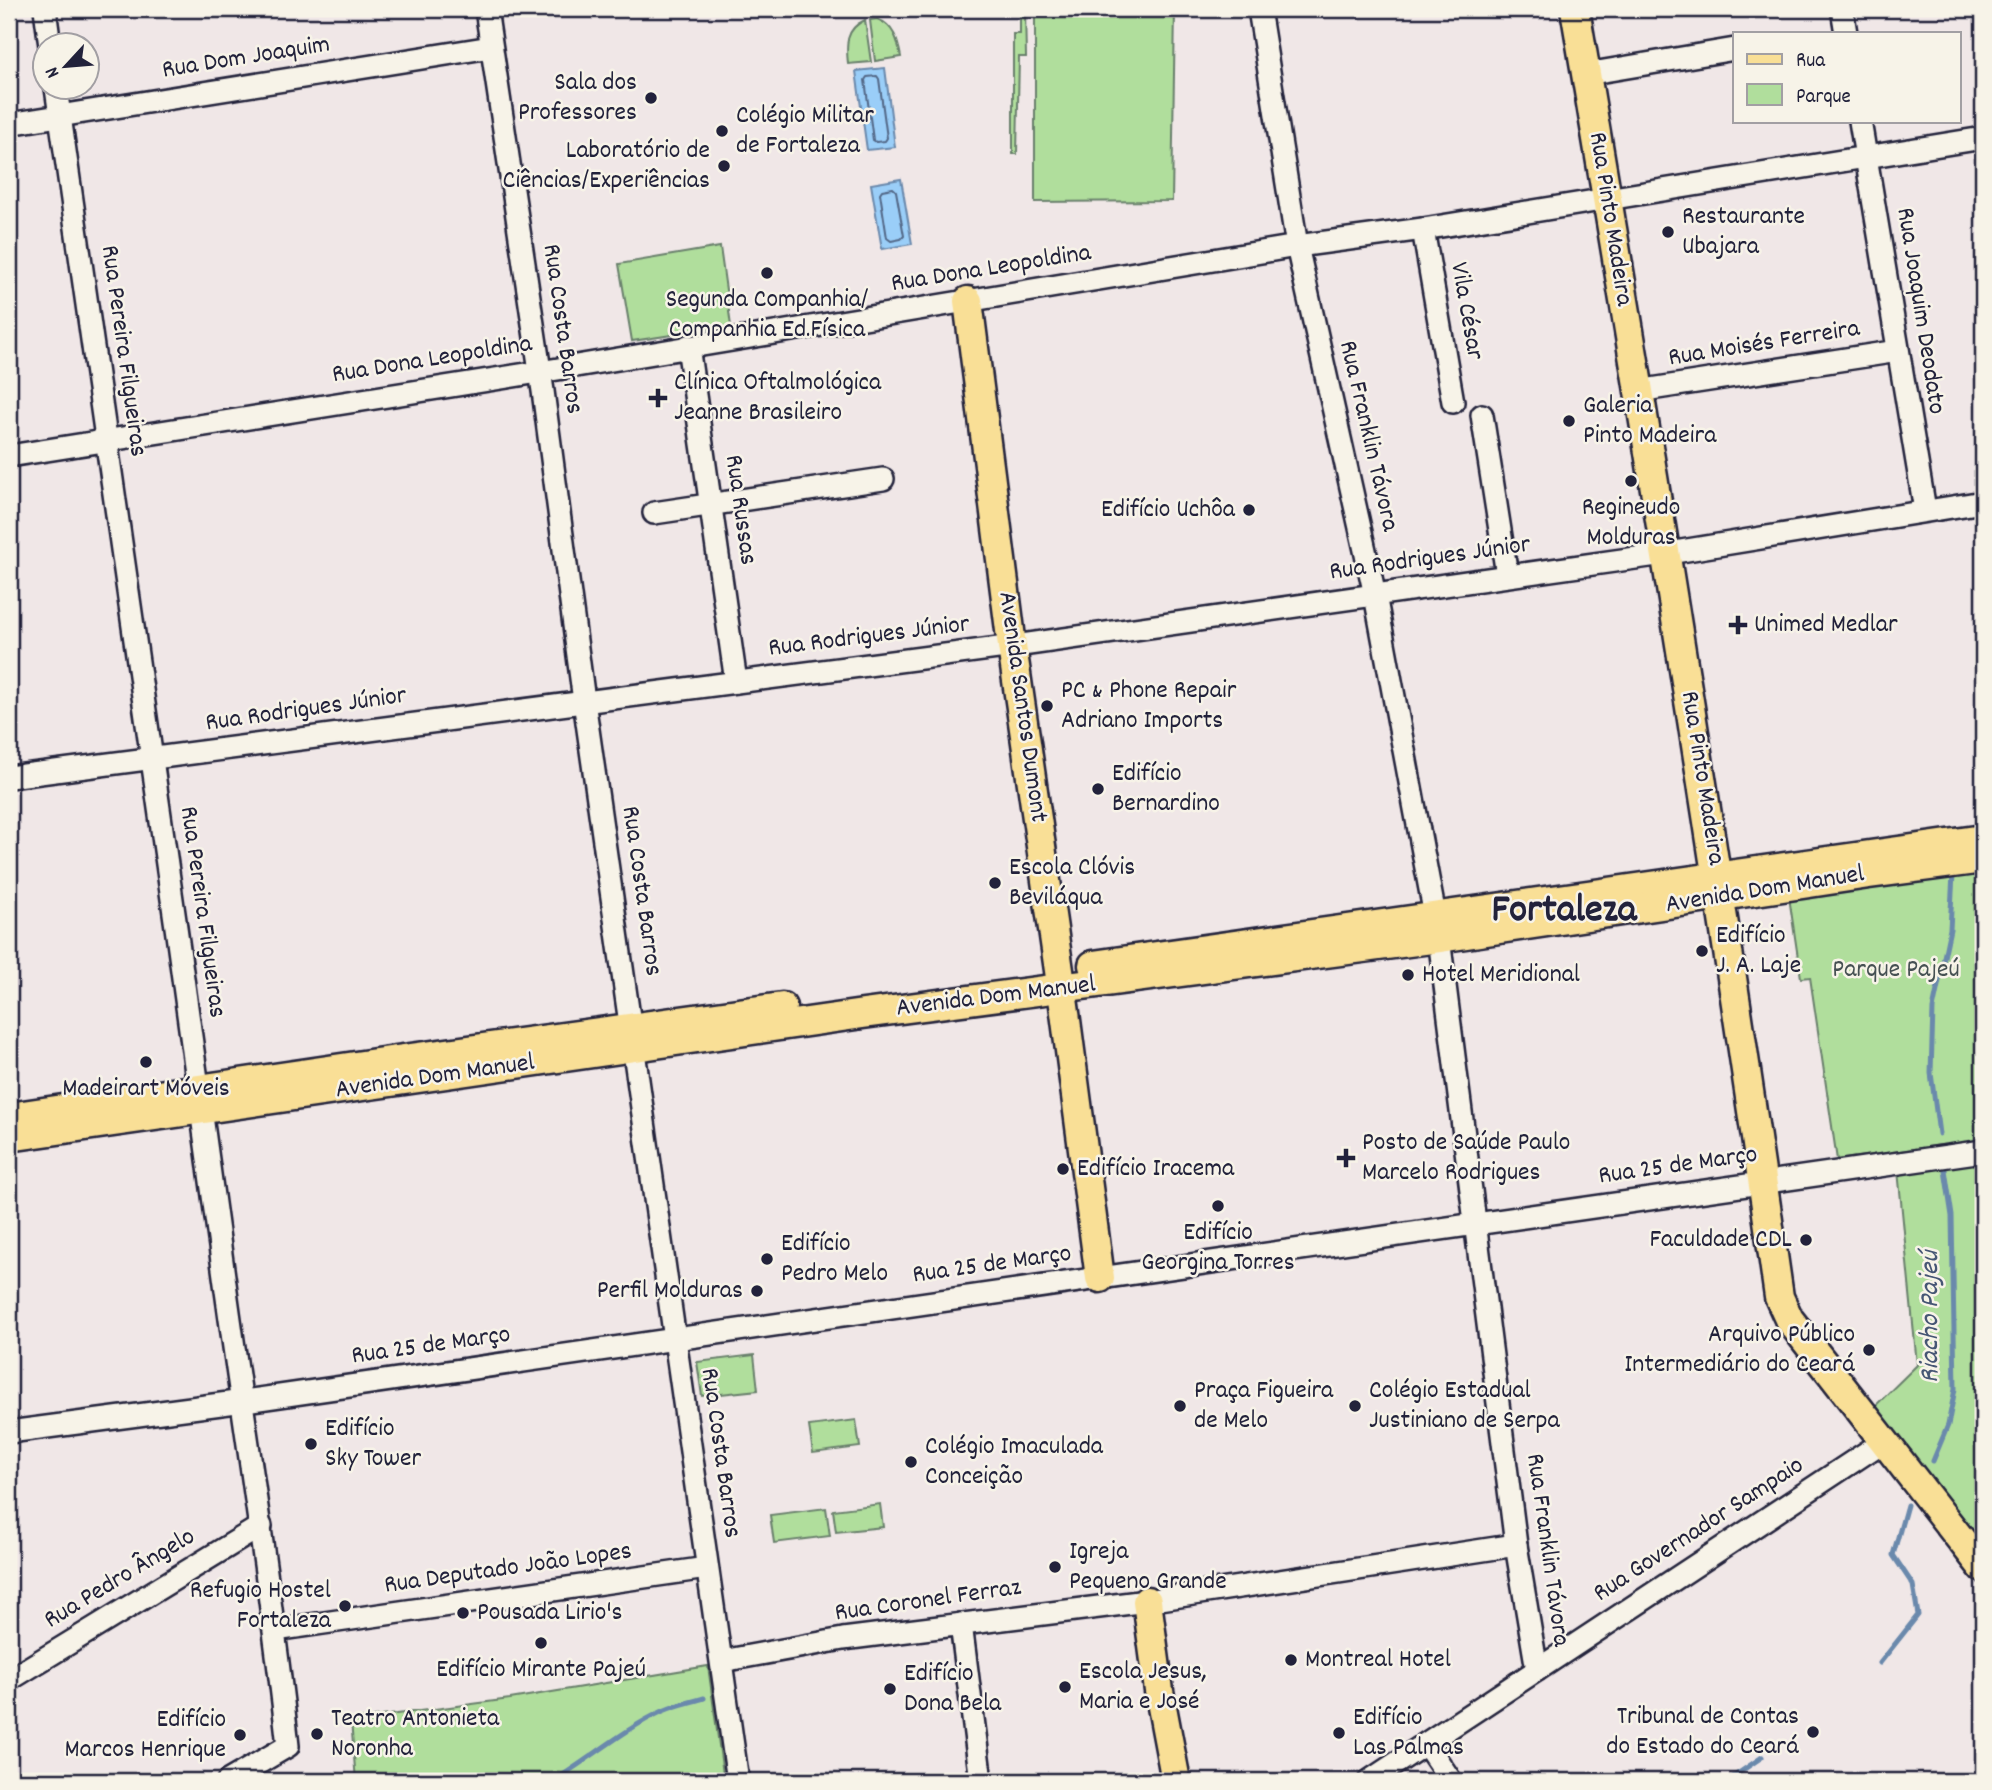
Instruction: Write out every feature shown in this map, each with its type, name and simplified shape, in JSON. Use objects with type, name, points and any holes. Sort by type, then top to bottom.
[{"type":"main road","name":"Rua Pinto Madeira","points":[[1575,9],[1667,554],[1779,1297],[1784,1309],[1884,1441],[1979,1554]]},
{"type":"main road","name":"Avenida Santos Dumont","points":[[968,301],[1012,646],[1100,1278]]},
{"type":"main road","name":"Avenida Dom Manuel","points":[[9,1137],[200,1101],[634,1039],[863,1014],[1060,979],[1719,886],[1983,839]]},
{"type":"main road","name":"Avenida Dom Manuel","points":[[1719,886],[1983,859]]},
{"type":"main road","name":"Avenida Dom Manuel","points":[[9,1117],[200,1101]]},
{"type":"main road","points":[[1147,1601],[1159,1691],[1177,1781]]},
{"type":"street","points":[[45,9],[48,32]]},
{"type":"street","name":"Rua Costa Barros","points":[[486,9],[540,372],[584,701],[738,1781]]},
{"type":"street","name":"Rua Franklin Távora","points":[[1259,9],[1297,246],[1375,595],[1437,927],[1516,1545],[1537,1670]]},
{"type":"street","points":[[1841,32],[1842,9]]},
{"type":"street","name":"Rua Dom Joaquim","points":[[9,124],[491,47]]},
{"type":"street","points":[[1586,74],[1733,49]]},
{"type":"street","name":"Rua Pereira Filgueiras","points":[[58,102],[261,1527],[288,1746],[228,1781]]},
{"type":"street","name":"Rua Joaquim Deodato","points":[[1860,122],[1924,510]]},
{"type":"street","name":"Rua Dona Leopoldina","points":[[9,456],[540,372],[1297,246],[1423,229],[1983,138]]},
{"type":"street","name":"Vila César","points":[[1423,229],[1452,402]]},
{"type":"street","name":"Rua Russas","points":[[688,346],[736,682]]},
{"type":"street","name":"Rua Moisés Ferreira","points":[[1638,391],[1899,351]]},
{"type":"street","points":[[1482,415],[1507,575]]},
{"type":"street","points":[[654,513],[883,479]]},
{"type":"street","name":"Rua Rodrigues Júnior","points":[[9,777],[1012,646],[1667,554],[1983,502]]},
{"type":"street","name":"Rua 25 de Março","points":[[9,1432],[1983,1151]]},
{"type":"street","name":"Rua Governador Sampaio","points":[[1369,1781],[1884,1441]]},
{"type":"street","name":"Rua Pedro Ângelo","points":[[9,1680],[261,1527]]},
{"type":"street","name":"Rua Coronel Ferraz","points":[[722,1661],[843,1639],[1147,1601],[1516,1545]]},
{"type":"street","name":"Rua Deputado João Lopes","points":[[275,1630],[707,1568]]},
{"type":"street","points":[[961,1623],[981,1781]]},
{"type":"street","points":[[1426,1744],[1451,1781]]},
{"type":"green space","points":[[1020,9],[1025,9],[1026,57],[1019,57],[1017,154],[1013,154],[1013,34],[1020,34]]},
{"type":"green space","points":[[1035,9],[1175,9],[1172,201],[1035,202]]},
{"type":"green space","points":[[877,19],[891,29],[901,57],[875,61],[870,20]]},
{"type":"green space","points":[[865,20],[871,62],[848,64],[848,38],[854,28]]},
{"type":"green space","points":[[720,247],[731,326],[632,341],[619,264]]},
{"type":"green space","name":"Parque Pajeú","points":[[1983,869],[1983,1139],[1837,1160],[1810,977],[1801,978],[1789,897]]},
{"type":"green space","points":[[1983,1159],[1983,1528],[1975,1536],[1874,1407],[1917,1365],[1898,1170]]},
{"type":"green space","points":[[754,1355],[758,1390],[702,1396],[697,1362]]},
{"type":"green space","points":[[856,1420],[860,1447],[813,1453],[809,1426]]},
{"type":"green space","points":[[880,1504],[883,1527],[836,1532],[833,1510]]},
{"type":"green space","points":[[826,1508],[830,1536],[774,1543],[770,1515]]},
{"type":"green space","points":[[708,1666],[724,1781],[356,1781],[351,1720],[510,1699]]},
{"type":"water","points":[[885,68],[895,147],[867,150],[856,71]]},
{"type":"water","points":[[901,179],[912,244],[882,249],[871,184]]},
{"type":"waterway","name":"Riacho Pajeú","points":[[1939,1134],[1931,1073],[1933,1009],[1950,929],[1953,874]]},
{"type":"waterway","name":"Riacho Pajeú","points":[[1933,1461],[1948,1425],[1955,1389],[1952,1216],[1945,1170]]},
{"type":"waterway","name":"Riacho Pajeú","points":[[1880,1663],[1918,1615],[1913,1585],[1893,1555],[1907,1505]]},
{"type":"waterway","name":"Riacho Pajeú","points":[[553,1781],[649,1718],[673,1707],[704,1698]]},
{"type":"waterway","name":"Riacho Pajeú","points":[[1727,1781],[1762,1757]]},
{"type":"waterway","name":"Riacho Pajeú","points":[[500,1781],[511,1781]]},
{"type":"place","name":"Sala dos Professores","points":[[651,98]]},
{"type":"place","name":"Colégio Militar de Fortaleza","points":[[722,131]]},
{"type":"place","name":"Laboratório de Ciências/Experiências","points":[[724,166]]},
{"type":"place","name":"Restaurante Ubajara","points":[[1668,232]]},
{"type":"place","name":"Segunda Companhia/ Companhia Ed.Física","points":[[767,273]]},
{"type":"place","name":"Clínica Oftalmológica Jeanne Brasileiro","points":[[658,398]]},
{"type":"place","name":"Galeria Pinto Madeira","points":[[1569,421]]},
{"type":"place","name":"Regineudo Molduras","points":[[1631,481]]},
{"type":"place","name":"Edifício Uchôa","points":[[1249,510]]},
{"type":"place","name":"Unimed Medlar","points":[[1738,625]]},
{"type":"place","name":"PC & Phone Repair Adriano Imports","points":[[1047,706]]},
{"type":"place","name":"Edifício Bernardino","points":[[1098,789]]},
{"type":"place","name":"Escola Clóvis Beviláqua","points":[[995,883]]},
{"type":"place","name":"Edifício J. A. Laje","points":[[1702,951]]},
{"type":"place","name":"Hotel Meridional","points":[[1408,975]]},
{"type":"place","name":"Madeirart Móveis","points":[[146,1062]]},
{"type":"place","name":"Posto de Saúde Paulo Marcelo Rodrigues","points":[[1346,1158]]},
{"type":"place","name":"Edifício Iracema","points":[[1063,1169]]},
{"type":"place","name":"Edifício Georgina Torres","points":[[1218,1206]]},
{"type":"place","name":"Faculdade CDL","points":[[1806,1240]]},
{"type":"place","name":"Edifício Pedro Melo","points":[[767,1259]]},
{"type":"place","name":"Perfil Molduras","points":[[757,1291]]},
{"type":"place","name":"Arquivo Público Intermediário do Ceará","points":[[1869,1350]]},
{"type":"place","name":"Praça Figueira de Melo","points":[[1180,1406]]},
{"type":"place","name":"Colégio Estadual Justiniano de Serpa","points":[[1355,1406]]},
{"type":"place","name":"Edifício Sky Tower","points":[[311,1444]]},
{"type":"place","name":"Colégio Imaculada Conceição","points":[[911,1462]]},
{"type":"place","name":"Igreja Pequeno Grande","points":[[1055,1567]]},
{"type":"place","name":"Refugio Hostel Fortaleza","points":[[345,1606]]},
{"type":"place","name":"Pousada Lirio's","points":[[463,1613]]},
{"type":"place","name":"Edifício Mirante Pajeú","points":[[541,1643]]},
{"type":"place","name":"Montreal Hotel","points":[[1291,1660]]},
{"type":"place","name":"Escola Jesus, Maria e José","points":[[1065,1687]]},
{"type":"place","name":"Edifício Dona Bela","points":[[890,1689]]},
{"type":"place","name":"Tribunal de Contas do Estado do Ceará","points":[[1813,1732]]},
{"type":"place","name":"Edifício Las Palmas","points":[[1339,1733]]},
{"type":"place","name":"Teatro Antonieta Noronha","points":[[317,1734]]},
{"type":"place","name":"Edifício Marcos Henrique","points":[[240,1735]]},
{"type":"district","name":"Fortaleza","points":[[1564,912]]}]
